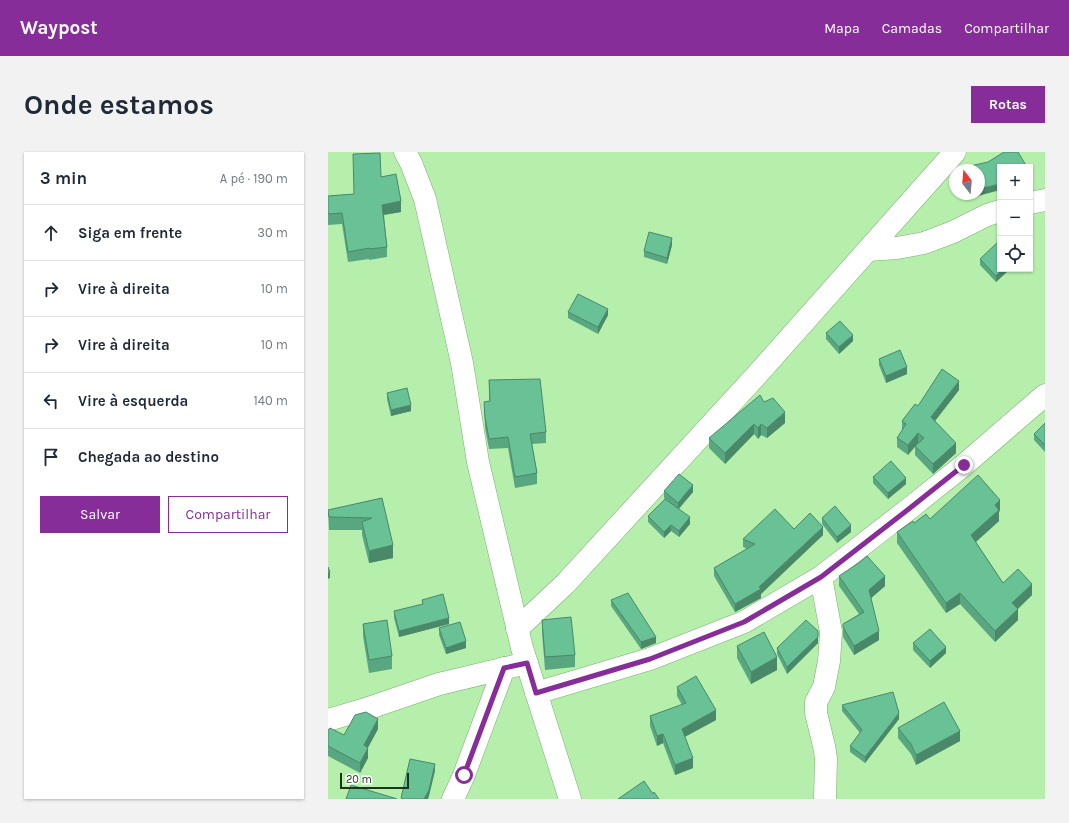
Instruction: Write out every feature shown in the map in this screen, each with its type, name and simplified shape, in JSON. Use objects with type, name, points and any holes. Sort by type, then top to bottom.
[{"type":"street","points":[[405,152],[411,163],[425,199],[462,363],[478,462],[517,629],[570,799]]},
{"type":"street","points":[[517,629],[565,584],[754,378],[955,152]]},
{"type":"street","points":[[1033,202],[1045,200]]},
{"type":"street","points":[[868,250],[897,248],[924,243],[953,232],[987,215],[997,212]]},
{"type":"street","points":[[536,693],[650,659],[744,622],[821,577],[964,465],[1045,395]]},
{"type":"street","points":[[821,577],[831,632],[829,661],[824,687],[816,702],[816,713],[826,758],[824,799]]},
{"type":"street","points":[[328,720],[370,708],[439,684],[527,663]]},
{"type":"street","points":[[453,799],[464,775],[504,668]]},
{"type":"building","points":[[1004,152],[1018,152],[1025,164],[997,164],[997,185],[985,188],[985,164],[979,164],[988,162]]},
{"type":"building","points":[[380,153],[381,177],[396,174],[401,201],[382,205],[387,247],[369,248],[348,252],[342,213],[328,214],[328,196],[354,194],[353,154]]},
{"type":"building","points":[[649,232],[672,238],[667,258],[644,251]]},
{"type":"building","points":[[997,243],[997,272],[1000,272],[996,276],[980,259]]},
{"type":"building","points":[[578,294],[608,309],[598,327],[568,312]]},
{"type":"building","points":[[840,321],[853,335],[839,347],[826,333]]},
{"type":"building","points":[[900,350],[907,367],[886,376],[879,359]]},
{"type":"building","points":[[942,369],[959,381],[931,417],[956,443],[933,464],[915,446],[924,438],[918,433],[908,445],[897,438],[906,424],[902,421],[915,404],[918,406]]},
{"type":"building","points":[[540,379],[546,432],[530,434],[537,473],[515,477],[508,437],[489,439],[484,402],[490,401],[489,380]]},
{"type":"building","points":[[407,388],[411,405],[391,410],[387,393]]},
{"type":"building","points":[[760,395],[764,402],[773,398],[785,412],[767,428],[761,424],[758,428],[754,424],[725,453],[709,438]]},
{"type":"building","points":[[1045,423],[1045,445],[1034,434]]},
{"type":"building","points":[[891,461],[906,478],[888,493],[873,477]]},
{"type":"building","points":[[679,474],[693,485],[678,503],[664,491]]},
{"type":"building","points":[[978,475],[1000,500],[995,505],[999,510],[971,535],[1003,583],[1018,569],[1032,584],[1012,603],[1018,609],[995,631],[960,593],[946,603],[897,532],[913,521],[914,523],[926,514],[930,519]]},
{"type":"building","points":[[382,498],[393,545],[369,551],[362,522],[372,518],[329,517],[328,510]]},
{"type":"building","points":[[665,499],[690,517],[679,531],[671,525],[664,532],[648,516]]},
{"type":"building","points":[[835,506],[851,525],[837,537],[822,518]]},
{"type":"building","points":[[775,509],[794,529],[810,513],[823,527],[759,587],[761,589],[735,604],[714,568],[755,544],[743,539]]},
{"type":"building","points":[[867,556],[885,576],[869,590],[879,631],[854,646],[843,627],[843,624],[864,612],[839,576]]},
{"type":"building","points":[[628,593],[656,637],[641,642],[611,600]]},
{"type":"building","points":[[443,594],[449,618],[399,631],[394,611],[423,604],[422,600]]},
{"type":"building","points":[[571,617],[575,655],[545,657],[542,620]]},
{"type":"building","points":[[387,620],[392,656],[369,660],[363,624]]},
{"type":"building","points":[[806,620],[818,631],[818,637],[787,667],[777,648]]},
{"type":"building","points":[[460,622],[466,641],[446,648],[439,628]]},
{"type":"building","points":[[930,629],[946,647],[930,661],[913,643]]},
{"type":"building","points":[[764,632],[777,657],[751,672],[737,646]]},
{"type":"building","points":[[696,676],[716,710],[682,729],[693,758],[675,765],[663,734],[657,736],[650,716],[686,703],[677,687]]},
{"type":"building","points":[[893,692],[899,713],[865,757],[850,746],[862,730],[842,705]]},
{"type":"building","points":[[944,702],[960,731],[916,755],[911,744],[898,728]]},
{"type":"building","points":[[366,712],[378,719],[364,745],[368,748],[360,763],[328,746],[328,730],[330,728],[344,735],[355,715]]},
{"type":"building","points":[[410,759],[435,764],[429,790],[424,799],[401,798]]},
{"type":"building","points":[[644,781],[653,794],[654,792],[659,799],[618,799]]},
{"type":"building","points":[[351,785],[394,798],[397,799],[346,799]]},
{"type":"route","points":[[464,775],[504,668],[527,663],[536,693],[650,659],[744,622],[821,577],[964,465]]}]
